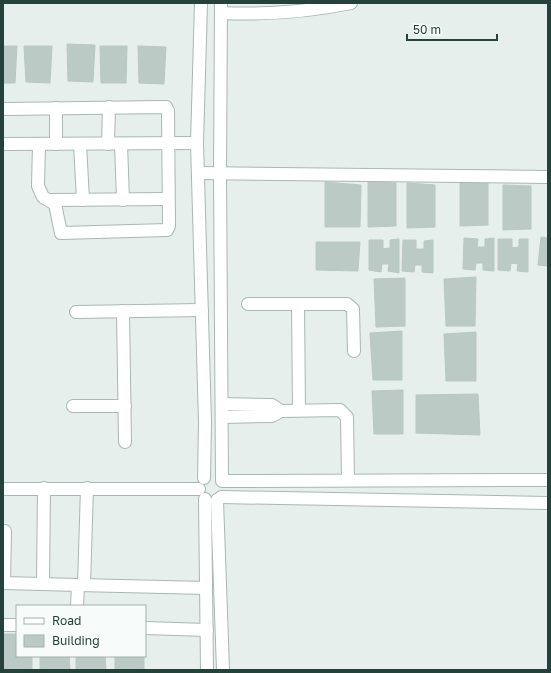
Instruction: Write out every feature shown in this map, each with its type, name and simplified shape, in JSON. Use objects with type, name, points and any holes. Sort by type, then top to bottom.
[{"type":"street","points":[[201,3],[197,143],[205,422],[202,489],[206,588],[207,670]]},
{"type":"street","points":[[223,670],[219,498],[224,490],[222,481],[220,173],[221,8],[262,15],[312,11],[352,3]]},
{"type":"street","points":[[3,110],[164,106],[168,111],[169,226],[167,230],[61,233],[55,204],[43,197],[38,186],[40,144]]},
{"type":"street","points":[[108,144],[109,107]]},
{"type":"street","points":[[56,108],[56,144]]},
{"type":"street","points":[[3,144],[197,143]]},
{"type":"street","points":[[80,144],[83,200]]},
{"type":"street","points":[[121,144],[123,200]]},
{"type":"street","points":[[198,173],[548,177]]},
{"type":"street","points":[[50,200],[168,199]]},
{"type":"street","points":[[248,304],[347,304],[352,306],[354,351]]},
{"type":"street","points":[[298,304],[299,410]]},
{"type":"street","points":[[76,312],[202,310]]},
{"type":"street","points":[[124,311],[125,442]]},
{"type":"street","points":[[222,404],[272,405],[281,411]]},
{"type":"street","points":[[74,406],[125,406]]},
{"type":"street","points":[[222,417],[272,416],[281,411],[340,410],[344,412],[347,417],[348,480]]},
{"type":"street","points":[[202,489],[212,476],[222,481],[548,480]]},
{"type":"street","points":[[3,488],[202,489],[213,501],[219,498],[548,503]]},
{"type":"street","points":[[43,584],[44,488]]},
{"type":"street","points":[[77,605],[81,585],[87,488]]},
{"type":"street","points":[[5,531],[4,583],[206,588]]},
{"type":"street","points":[[3,625],[16,625]]},
{"type":"street","points":[[146,628],[207,630]]},
{"type":"building","points":[[67,44],[95,45],[93,82],[68,81]]},
{"type":"building","points":[[3,46],[17,46],[15,83],[3,83]]},
{"type":"building","points":[[24,46],[52,46],[50,83],[26,82]]},
{"type":"building","points":[[100,46],[127,46],[126,83],[101,83]]},
{"type":"building","points":[[138,46],[166,47],[164,84],[139,83]]},
{"type":"building","points":[[460,181],[488,182],[488,225],[460,226]]},
{"type":"building","points":[[325,182],[361,185],[360,227],[325,227]]},
{"type":"building","points":[[368,182],[396,183],[396,226],[368,227]]},
{"type":"building","points":[[407,183],[435,185],[435,227],[407,228]]},
{"type":"building","points":[[503,185],[531,186],[531,229],[503,230]]},
{"type":"building","points":[[541,237],[548,238],[548,266],[538,265]]},
{"type":"building","points":[[464,238],[478,239],[477,247],[485,247],[485,239],[494,238],[494,271],[483,270],[483,263],[476,263],[475,270],[463,269]]},
{"type":"building","points":[[399,239],[399,273],[388,271],[389,264],[382,264],[381,272],[369,270],[369,240],[383,240],[383,249],[390,248],[390,240]]},
{"type":"building","points":[[498,239],[512,239],[512,248],[519,247],[519,239],[528,239],[528,272],[517,271],[518,264],[511,263],[510,271],[498,270]]},
{"type":"building","points":[[403,240],[416,240],[416,249],[424,249],[424,241],[433,240],[433,273],[422,272],[422,265],[415,265],[414,272],[402,271]]},
{"type":"building","points":[[316,242],[360,242],[358,271],[316,270]]},
{"type":"building","points":[[476,277],[475,326],[446,326],[444,279]]},
{"type":"building","points":[[405,278],[405,326],[376,327],[374,279]]},
{"type":"building","points":[[402,331],[402,380],[373,380],[370,333]]},
{"type":"building","points":[[476,332],[476,381],[446,381],[444,334]]},
{"type":"building","points":[[403,390],[403,434],[374,434],[372,391]]},
{"type":"building","points":[[478,394],[480,435],[416,433],[416,395]]},
{"type":"building","points":[[3,634],[16,634],[16,657],[32,657],[32,670],[3,670]]},
{"type":"building","points":[[40,657],[69,657],[70,670],[40,670]]},
{"type":"building","points":[[76,657],[105,657],[106,670],[76,670]]},
{"type":"building","points":[[115,657],[144,657],[144,670],[115,670]]}]
